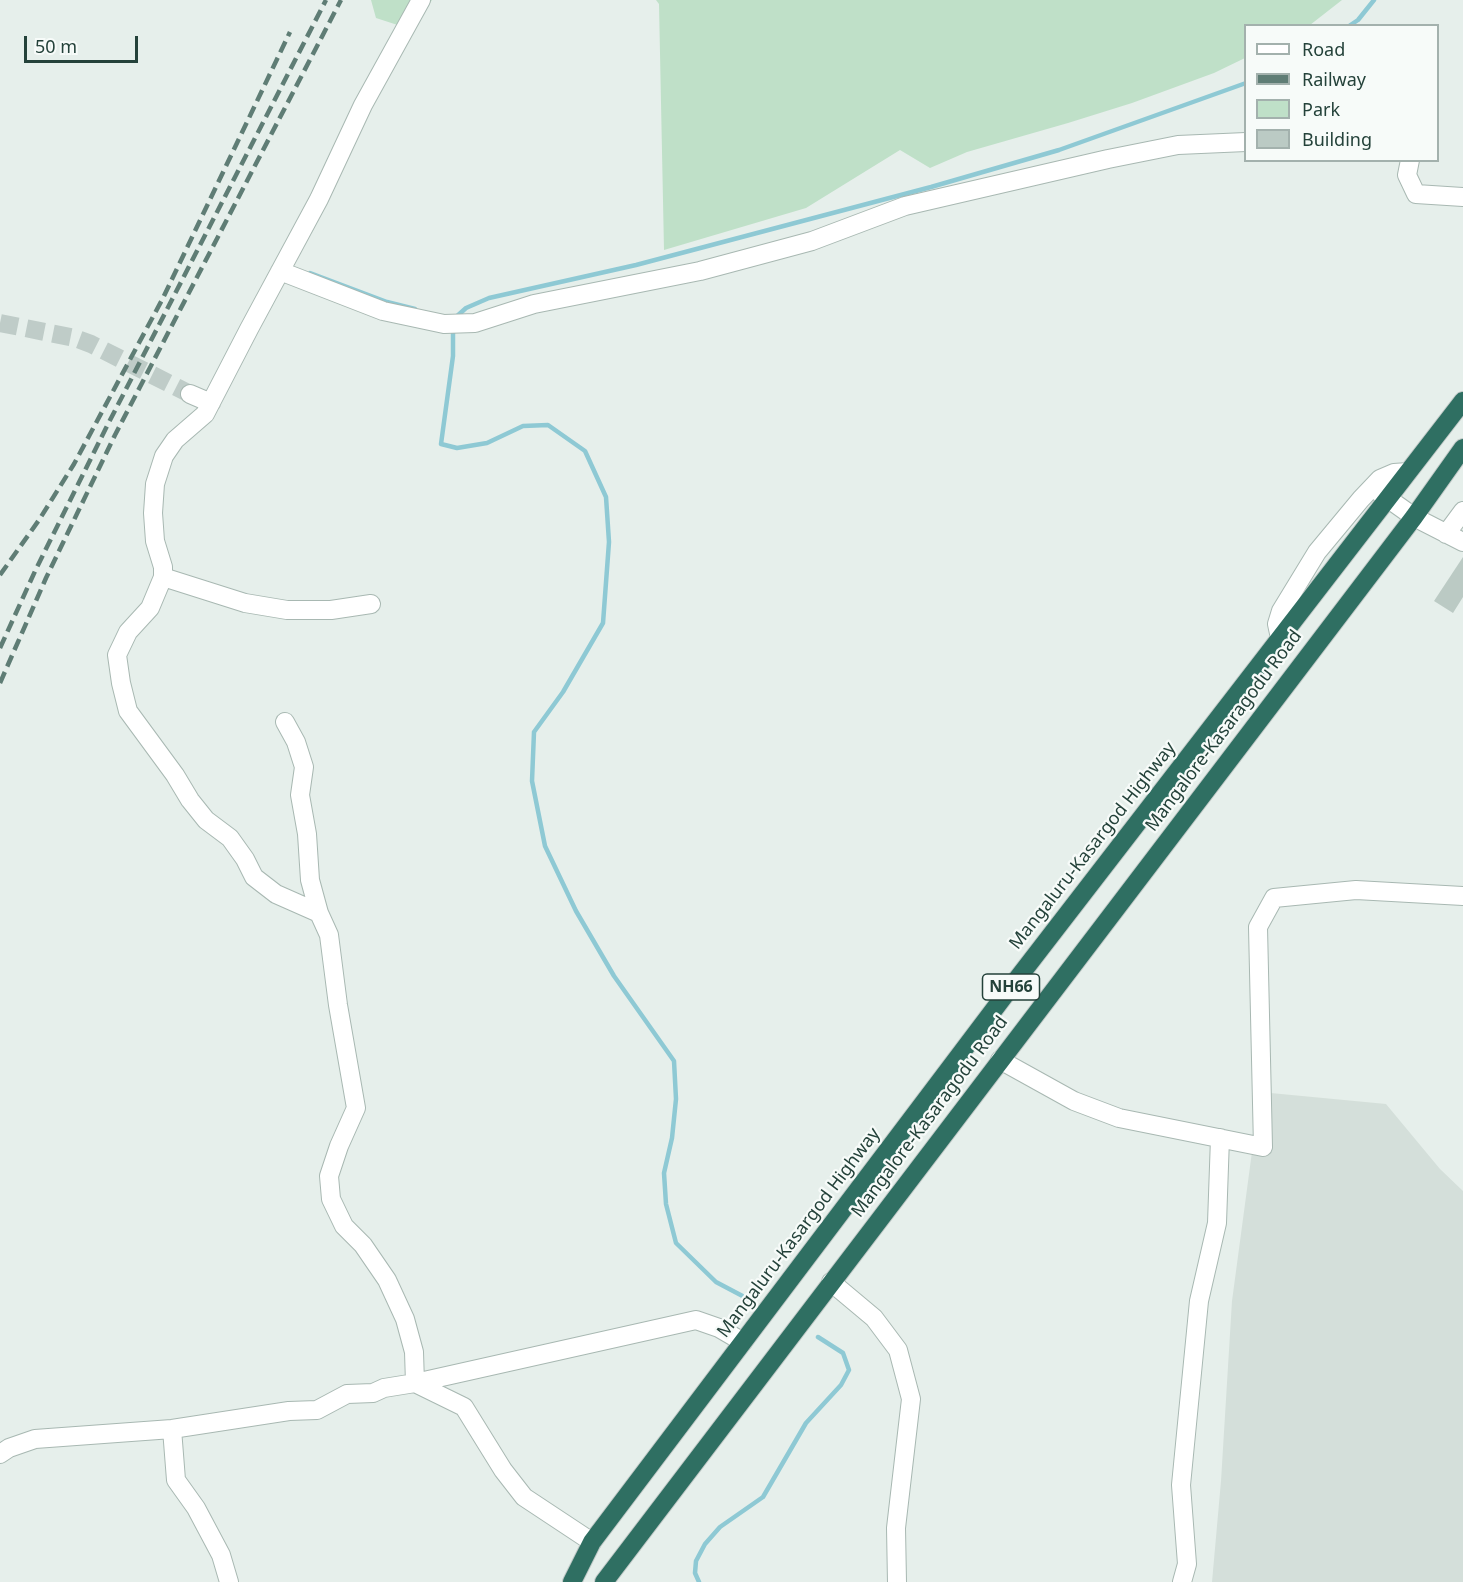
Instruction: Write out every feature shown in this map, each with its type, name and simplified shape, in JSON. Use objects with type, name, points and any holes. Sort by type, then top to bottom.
[{"type":"highway","name":"Mangaluru-Kasargod Highway","points":[[572,1582],[592,1542],[1021,973],[1463,401]]},
{"type":"highway","name":"Mangalore-Kasaragodu Road","points":[[604,1582],[1413,517],[1463,448]]},
{"type":"street","points":[[319,913],[276,894],[254,877],[230,838],[206,820],[190,801],[175,775],[128,711],[117,655],[128,632],[150,608],[163,577],[163,567],[155,541],[153,523],[155,484],[164,456],[175,440],[205,414],[319,199],[363,105],[421,0]]},
{"type":"street","points":[[280,271],[383,311],[453,324],[475,323],[534,304],[700,272],[812,241],[905,206],[1178,145],[1244,142]]},
{"type":"street","points":[[1410,162],[1407,175],[1416,194],[1463,197]]},
{"type":"street","points":[[190,394],[211,403]]},
{"type":"street","points":[[1280,638],[1278,617],[1317,552],[1372,488],[1387,475],[1408,472]]},
{"type":"street","points":[[1372,488],[1413,517],[1463,542]]},
{"type":"street","points":[[1446,534],[1463,511]]},
{"type":"street","points":[[163,577],[245,603],[287,610],[331,609],[371,604]]},
{"type":"street","points":[[285,722],[296,742],[304,767],[300,795],[307,834],[310,880],[319,913],[329,935],[338,1005],[353,1080],[356,1108],[329,1176],[331,1199],[344,1226],[363,1245],[387,1280],[405,1319],[414,1352],[415,1383]]},
{"type":"street","points":[[1000,1060],[1074,1101],[1119,1118],[1263,1147],[1258,927],[1274,898],[1356,890],[1463,896]]},
{"type":"street","points":[[1182,1582],[1187,1564],[1181,1485],[1199,1301],[1217,1223],[1220,1138]]},
{"type":"street","points":[[831,1282],[874,1318],[898,1350],[911,1399],[896,1528],[897,1582]]},
{"type":"street","points":[[4,1449],[35,1438],[172,1429],[289,1411],[317,1410],[347,1394],[373,1393],[384,1388],[696,1320],[719,1328],[743,1342]]},
{"type":"street","points":[[415,1383],[464,1407],[503,1470],[524,1497],[592,1542]]},
{"type":"street","points":[[172,1429],[176,1480],[196,1508],[216,1546],[229,1582]]},
{"type":"shaded area","points":[[1260,1092],[1386,1104],[1440,1169],[1463,1191],[1463,1582],[1212,1582],[1221,1481],[1232,1301]]},
{"type":"green space","points":[[371,0],[432,0],[413,30],[376,18]]},
{"type":"green space","points":[[656,0],[1342,0],[1311,24],[1244,24],[1244,58],[1214,73],[1132,103],[967,152],[930,168],[900,150],[806,208],[664,250],[659,4]]},
{"type":"building","points":[[1463,557],[1463,597],[1453,613],[1434,601]]},
{"type":"waterway","points":[[1352,24],[1374,0]]},
{"type":"waterway","points":[[456,317],[466,308],[489,298],[636,265],[931,187],[1059,150],[1244,84]]},
{"type":"waterway","points":[[310,273],[387,302],[415,309]]},
{"type":"waterway","points":[[453,328],[453,356],[441,444],[457,448],[487,443],[523,426],[548,425],[585,451],[606,497],[609,542],[603,623],[563,692],[534,732],[532,781],[545,846],[576,911],[614,976],[674,1061],[676,1099],[672,1138],[664,1173],[666,1204],[676,1243],[716,1282],[752,1301]]},
{"type":"waterway","points":[[699,1582],[695,1573],[696,1561],[705,1544],[720,1527],[763,1497],[806,1423],[841,1385],[849,1370],[843,1353],[818,1337]]},
{"type":"tunnel","points":[[0,323],[75,338],[190,394]]},
{"type":"railway","points":[[0,648],[36,569],[106,428],[326,0]]},
{"type":"railway","points":[[0,683],[46,578],[115,435],[341,0]]},
{"type":"railway","points":[[0,575],[39,520],[74,464],[163,298],[290,32]]}]
